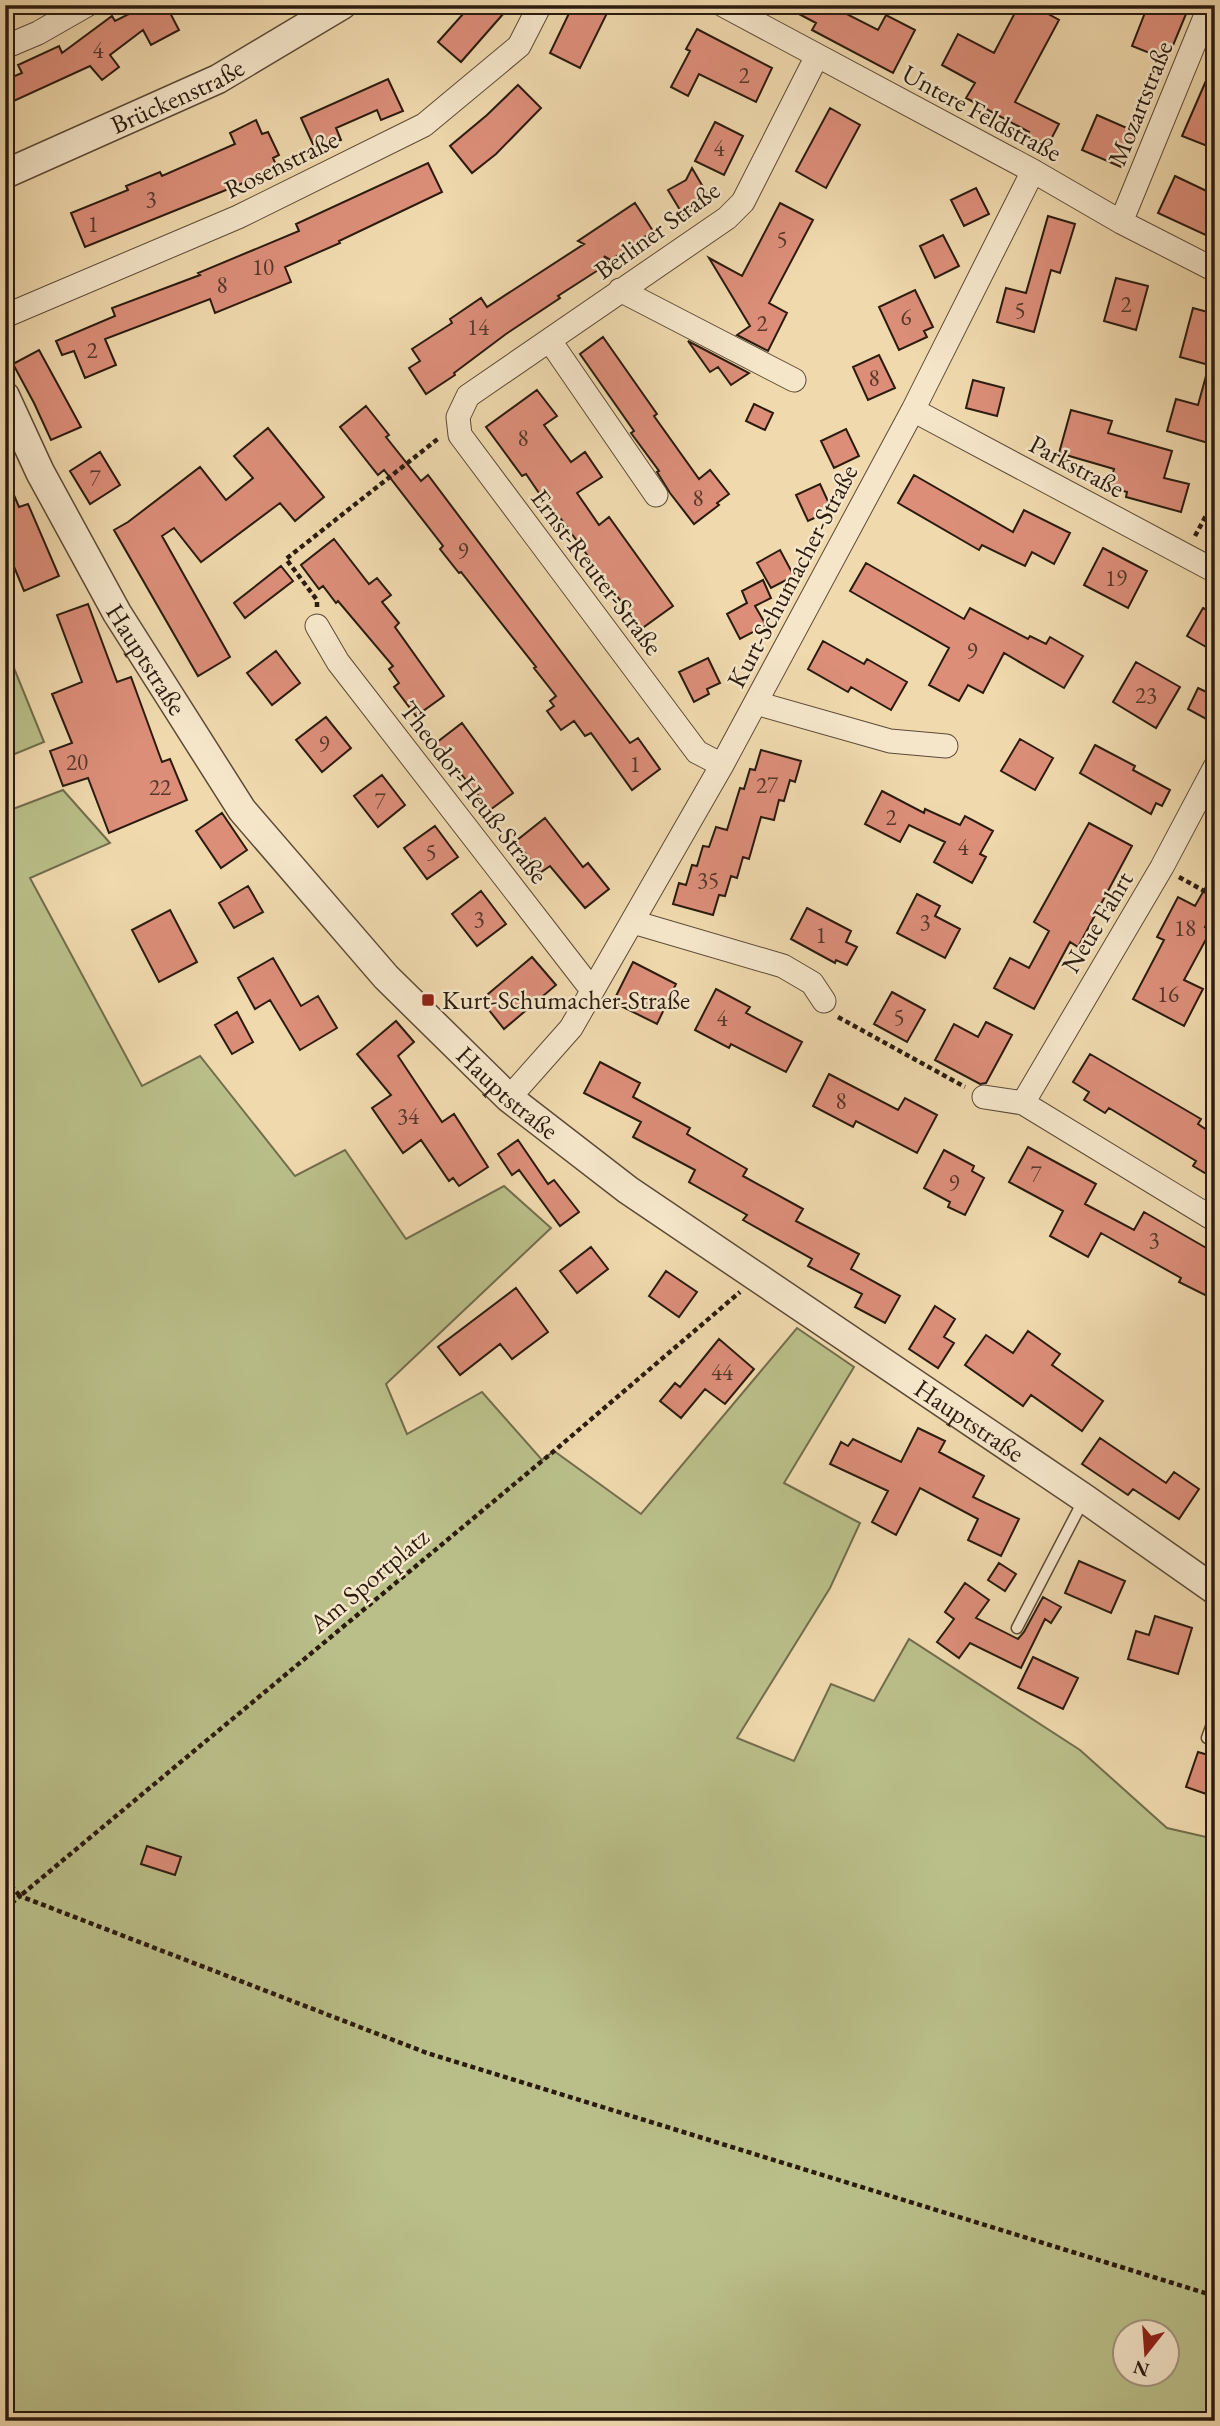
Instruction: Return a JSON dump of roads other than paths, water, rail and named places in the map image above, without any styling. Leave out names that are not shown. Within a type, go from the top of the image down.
[{"type":"street","points":[[5,47],[38,33],[87,5]]},
{"type":"street","name":"Brückenstraße","points":[[5,174],[218,79],[342,5]]},
{"type":"street","name":"Rosenstraße","points":[[5,316],[238,217],[424,125],[519,46],[540,5]]},
{"type":"street","name":"Untere Feldstraße","points":[[723,5],[1032,171],[1121,222],[1215,270]]},
{"type":"street","name":"Mozartstraße","points":[[1121,222],[1210,5]]},
{"type":"street","name":"Berliner Straße","points":[[460,435],[458,416],[468,396],[727,218],[743,202],[817,56]]},
{"type":"street","name":"Kurt-Schumacher-Straße","points":[[509,1098],[571,1028],[722,765],[913,410],[1032,171]]},
{"type":"street","points":[[620,290],[794,380]]},
{"type":"street","points":[[550,341],[656,495]]},
{"type":"street","name":"Hauptstraße","points":[[5,396],[40,472],[117,613],[242,810],[386,978],[509,1098],[628,1190],[1084,1498],[1215,1590]]},
{"type":"street","name":"Parkstraße","points":[[913,410],[1215,571]]},
{"type":"street","name":"Ernst-Reuter-Straße","points":[[460,435],[697,752],[722,765]]},
{"type":"street","name":"Theodor-Heuß-Straße","points":[[317,626],[338,662],[592,990]]},
{"type":"street","points":[[756,703],[890,741],[946,746]]},
{"type":"street","name":"Neue Fahrt","points":[[1023,1103],[1162,867],[1215,767]]},
{"type":"street","points":[[633,922],[783,966],[812,983],[824,1002]]},
{"type":"street","points":[[984,1097],[1023,1103],[1215,1220]]},
{"type":"lane","points":[[1017,1628],[1084,1498]]},
{"type":"lane","points":[[1207,1738],[1215,1716]]},
{"type":"place","name":"Kurt-Schumacher-Straße","points":[[428,1000]]}]
